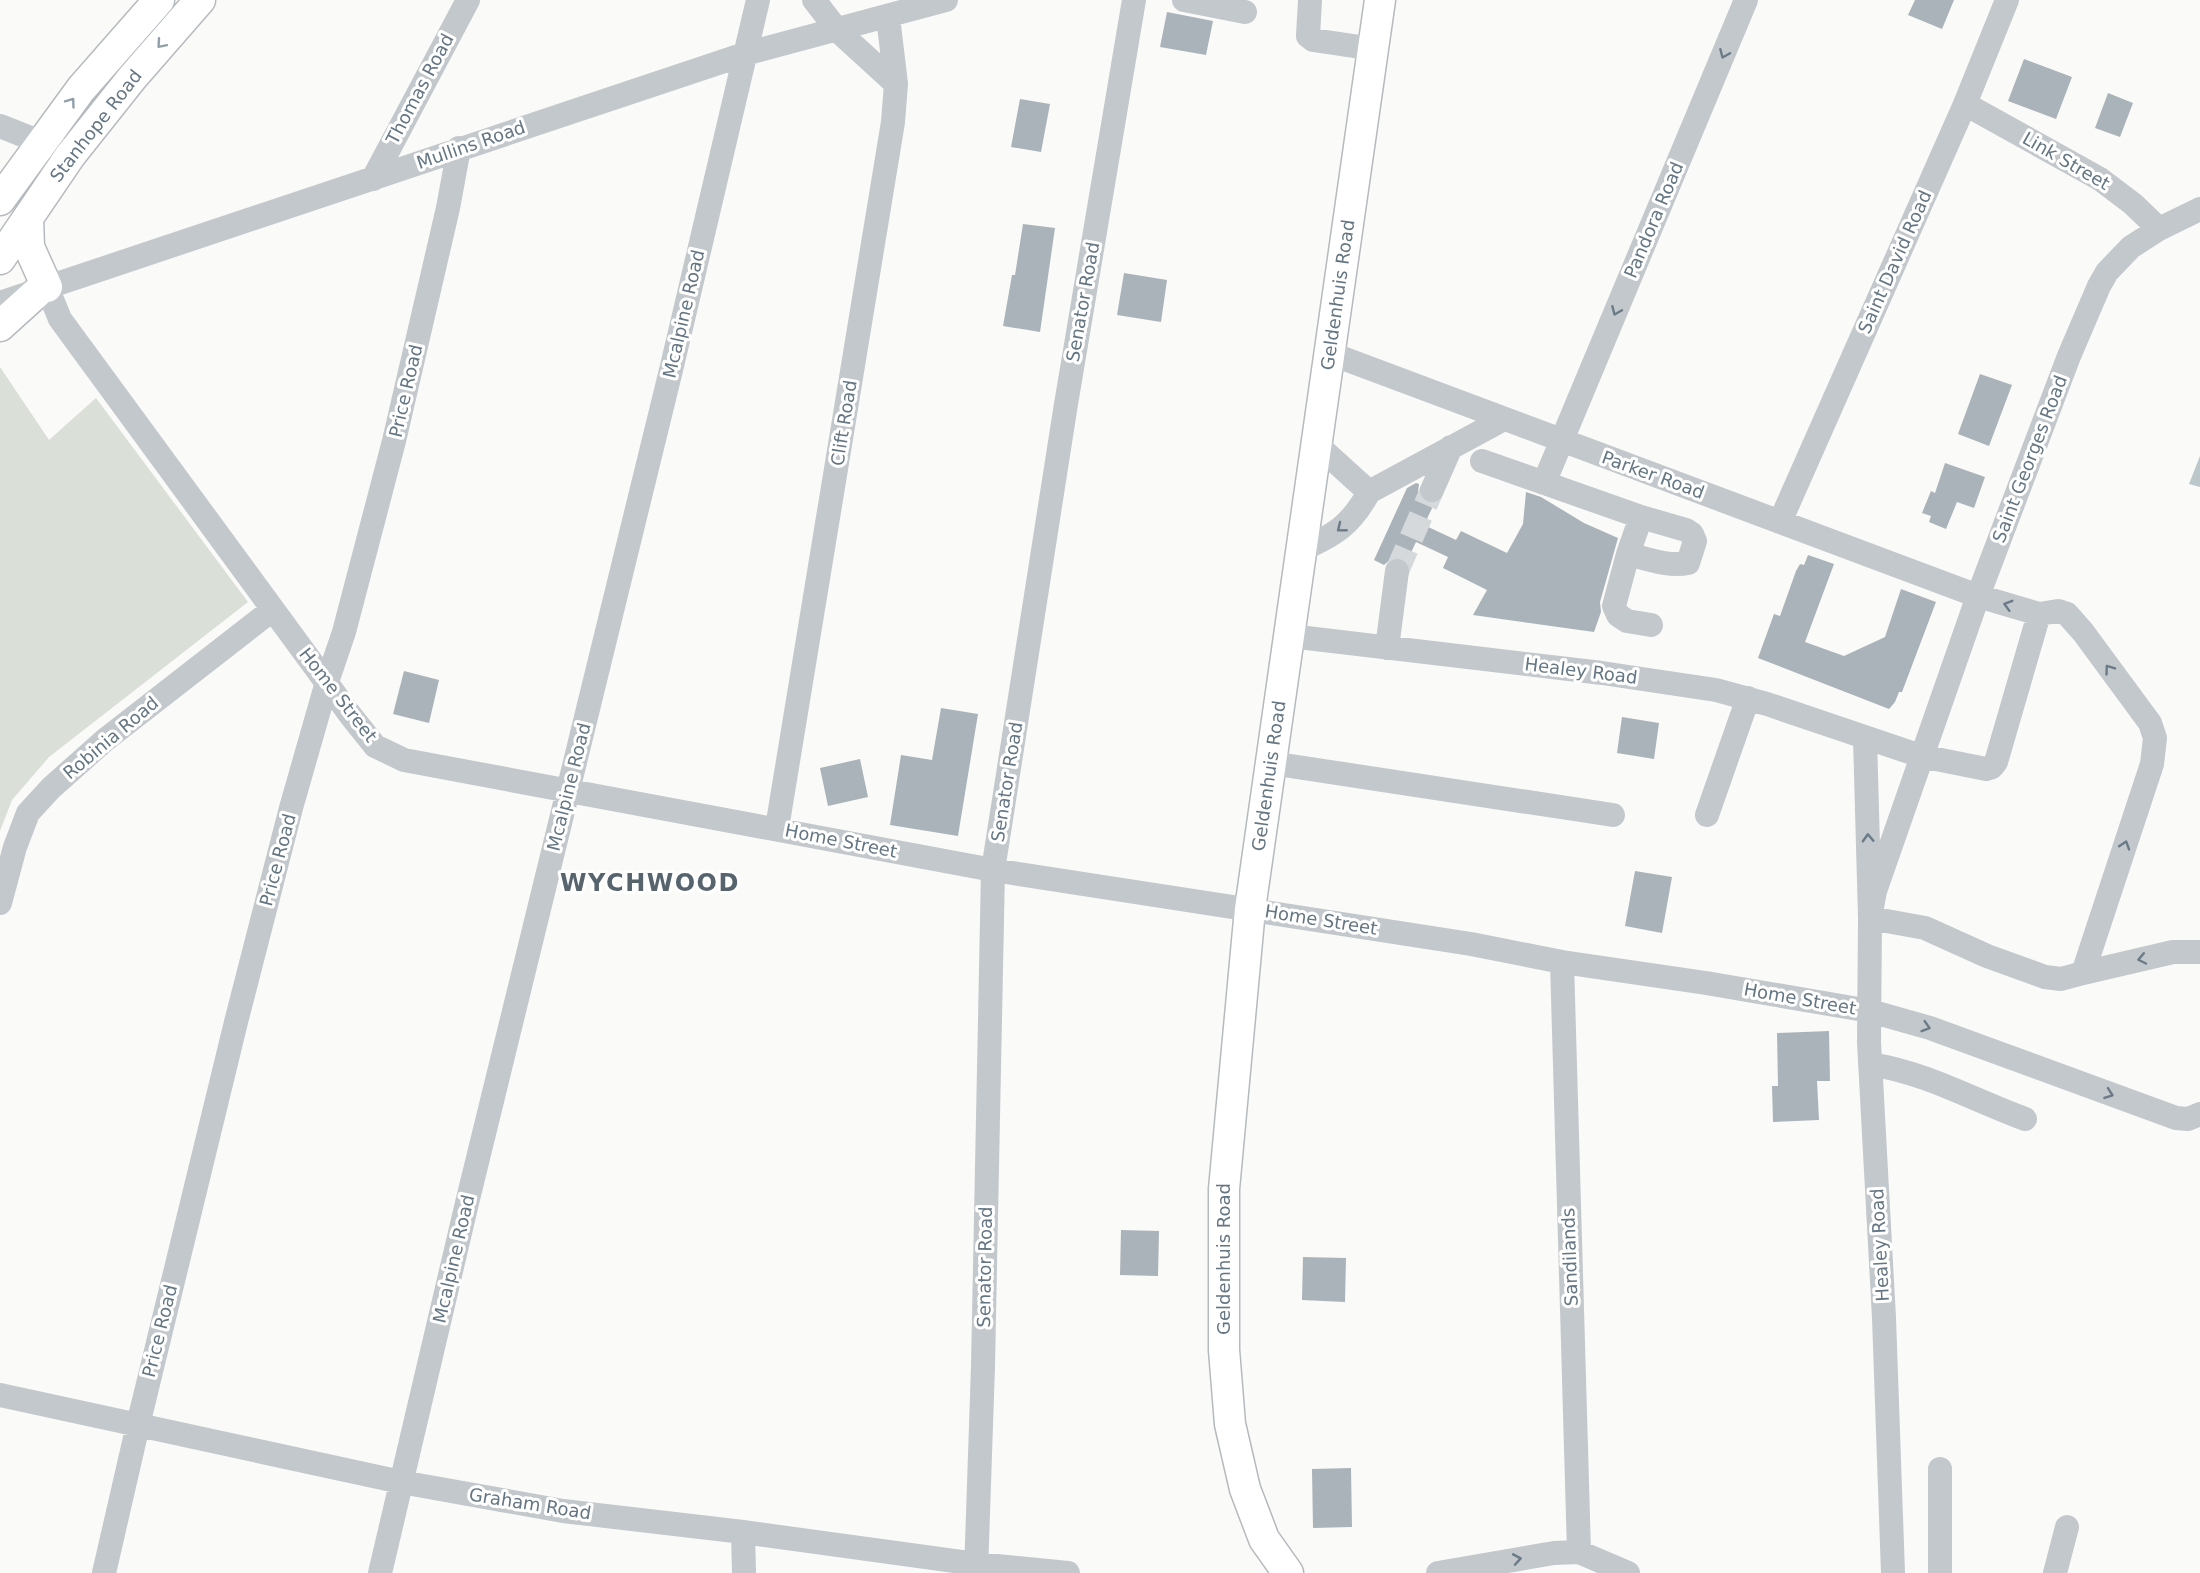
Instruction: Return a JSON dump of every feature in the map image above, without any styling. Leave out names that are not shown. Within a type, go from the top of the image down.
[{"type":"main road","name":"Stanhope Road","points":[[0,200],[81,89],[159,0]]},
{"type":"main road","name":"Stanhope Road","points":[[0,259],[70,156],[132,78],[200,0]]},
{"type":"main road","name":"Geldenhuis Road","points":[[1288,1573],[1273,1561],[1245,1489],[1230,1424],[1224,1350],[1222,1276],[1225,1167],[1250,909],[1380,0]]},
{"type":"main road","points":[[0,326],[45,287],[29,247],[28,218]]},
{"type":"street","name":"Thomas Road","points":[[373,179],[468,0]]},
{"type":"street","name":"Mcalpine Road","points":[[380,1573],[567,792],[620,585],[758,0]]},
{"type":"street","points":[[814,0],[838,31],[896,84]]},
{"type":"street","name":"Mullins Road","points":[[0,303],[745,54],[838,31],[946,0]]},
{"type":"street","name":"Senator Road","points":[[976,1568],[983,1366],[993,870],[1066,404],[1134,0]]},
{"type":"street","points":[[1184,0],[1245,12]]},
{"type":"street","points":[[1310,0],[1307,30],[1308,36],[1313,40],[1374,50]]},
{"type":"street","name":"Pandora Road","points":[[1544,483],[1746,0]]},
{"type":"street","name":"Saint David Road","points":[[1780,522],[1965,104],[2007,0]]},
{"type":"street","name":"Clift Road","points":[[777,828],[893,122],[896,84],[888,17]]},
{"type":"street","name":"Link Street","points":[[1965,104],[2100,179],[2133,204],[2159,229]]},
{"type":"street","points":[[0,126],[42,142],[70,156]]},
{"type":"street","name":"Price Road","points":[[104,1573],[242,999],[291,808],[327,682],[344,632],[394,441],[448,208],[459,148]]},
{"type":"street","name":"Saint Georges Road","points":[[1921,756],[2064,367],[2099,286],[2107,272],[2131,247],[2159,229],[2200,209]]},
{"type":"street","name":"Home Street","points":[[45,287],[60,319],[272,610],[375,746],[404,760],[993,870],[1471,944],[1562,962],[1706,983],[1870,1011],[1930,1028],[2176,1118],[2188,1119],[2200,1114]]},
{"type":"street","name":"Parker Road","points":[[1329,353],[1978,596],[2039,614],[2058,611],[2067,614],[2150,723],[2155,738],[2152,764],[2083,973]]},
{"type":"street","points":[[1301,550],[1329,538],[1346,525],[1358,511],[1369,492],[1504,419]]},
{"type":"street","points":[[1316,444],[1369,492]]},
{"type":"street","points":[[1432,490],[1451,447]]},
{"type":"street","points":[[1482,461],[1641,517],[1686,530],[1692,534],[1695,541],[1688,563],[1670,565],[1628,554]]},
{"type":"street","points":[[1641,517],[1614,606],[1618,615],[1627,621],[1651,626]]},
{"type":"street","points":[[1387,648],[1397,571]]},
{"type":"street","name":"Robinia Road","points":[[0,903],[15,847],[28,813],[51,788],[105,740],[272,610]]},
{"type":"street","points":[[1921,756],[1978,769],[1992,767],[1996,762],[2039,614]]},
{"type":"street","name":"Healey Road","points":[[1290,636],[1602,673],[1716,690],[1748,698],[1921,756],[1879,877],[1870,918]]},
{"type":"street","points":[[1707,814],[1748,698]]},
{"type":"street","name":"Healey Road","points":[[1865,738],[1870,918],[1870,1064],[1884,1318],[1893,1573]]},
{"type":"street","points":[[1270,763],[1613,815]]},
{"type":"street","points":[[1870,918],[1925,928],[1987,956],[2045,977],[2061,979],[2173,952],[2200,952]]},
{"type":"street","name":"Sandilands","points":[[1562,962],[1579,1552]]},
{"type":"street","points":[[1870,1064],[1895,1068],[1929,1079],[1985,1105],[2025,1119]]},
{"type":"street","name":"Graham Road","points":[[0,1395],[401,1482],[563,1511],[743,1532],[976,1568],[1068,1573]]},
{"type":"street","points":[[1940,1469],[1940,1573]]},
{"type":"street","points":[[2055,1573],[2067,1527]]},
{"type":"street","points":[[743,1532],[744,1573]]},
{"type":"street","points":[[1438,1573],[1554,1553],[1579,1552],[1628,1573]]},
{"type":"shaded area","points":[[0,367],[49,440],[96,398],[248,602],[49,757],[12,800],[0,831]]},
{"type":"shaded area","points":[[2200,456],[2200,487],[2189,484]]},
{"type":"building","points":[[1915,0],[1954,0],[1942,29],[1908,15]]},
{"type":"building","points":[[1167,12],[1213,21],[1206,55],[1160,47]]},
{"type":"building","points":[[2024,59],[2072,77],[2056,119],[2008,101]]},
{"type":"building","points":[[2108,93],[2133,103],[2120,137],[2095,128]]},
{"type":"building","points":[[1020,99],[1050,104],[1041,152],[1011,147]]},
{"type":"building","points":[[1023,224],[1055,228],[1040,332],[1003,326],[1012,275],[1015,275]]},
{"type":"building","points":[[1124,273],[1167,280],[1161,322],[1117,315]]},
{"type":"building","points":[[1980,374],[2012,385],[1989,446],[1958,434]]},
{"type":"building","points":[[1945,463],[1985,477],[1974,508],[1957,502],[1946,529],[1929,522],[1931,516],[1922,513],[1931,491],[1935,493]]},
{"type":"building","points":[[1416,483],[1419,484],[1418,492],[1421,499],[1434,504],[1424,525],[1456,540],[1461,531],[1507,553],[1523,524],[1526,492],[1541,497],[1584,523],[1618,538],[1600,602],[1601,612],[1594,632],[1473,615],[1487,590],[1443,568],[1448,557],[1416,542],[1407,561],[1399,557],[1392,558],[1384,565],[1374,560],[1407,488]]},
{"type":"building","points":[[1808,555],[1834,564],[1805,642],[1844,656],[1885,637],[1901,589],[1936,602],[1902,692],[1899,692],[1889,709],[1758,658],[1774,614],[1780,616],[1796,571],[1800,564],[1804,565]]},
{"type":"building","points":[[404,671],[439,680],[429,723],[393,714]]},
{"type":"building","points":[[941,708],[978,714],[958,836],[890,825],[901,755],[932,760]]},
{"type":"building","points":[[1622,717],[1659,723],[1654,759],[1617,753]]},
{"type":"building","points":[[860,759],[868,797],[828,806],[820,768]]},
{"type":"building","points":[[1635,871],[1672,877],[1662,933],[1625,926]]},
{"type":"building","points":[[1829,1031],[1830,1081],[1817,1081],[1819,1120],[1773,1122],[1772,1086],[1778,1086],[1777,1033]]},
{"type":"building","points":[[1121,1230],[1159,1231],[1158,1276],[1120,1275]]},
{"type":"building","points":[[1303,1257],[1346,1258],[1345,1302],[1302,1300]]},
{"type":"building","points":[[1351,1468],[1352,1527],[1313,1528],[1312,1469]]},
{"type":"tunnel","points":[[1397,571],[1432,490]]},
{"type":"district","name":"WYCHWOOD","points":[[650,883]]}]
